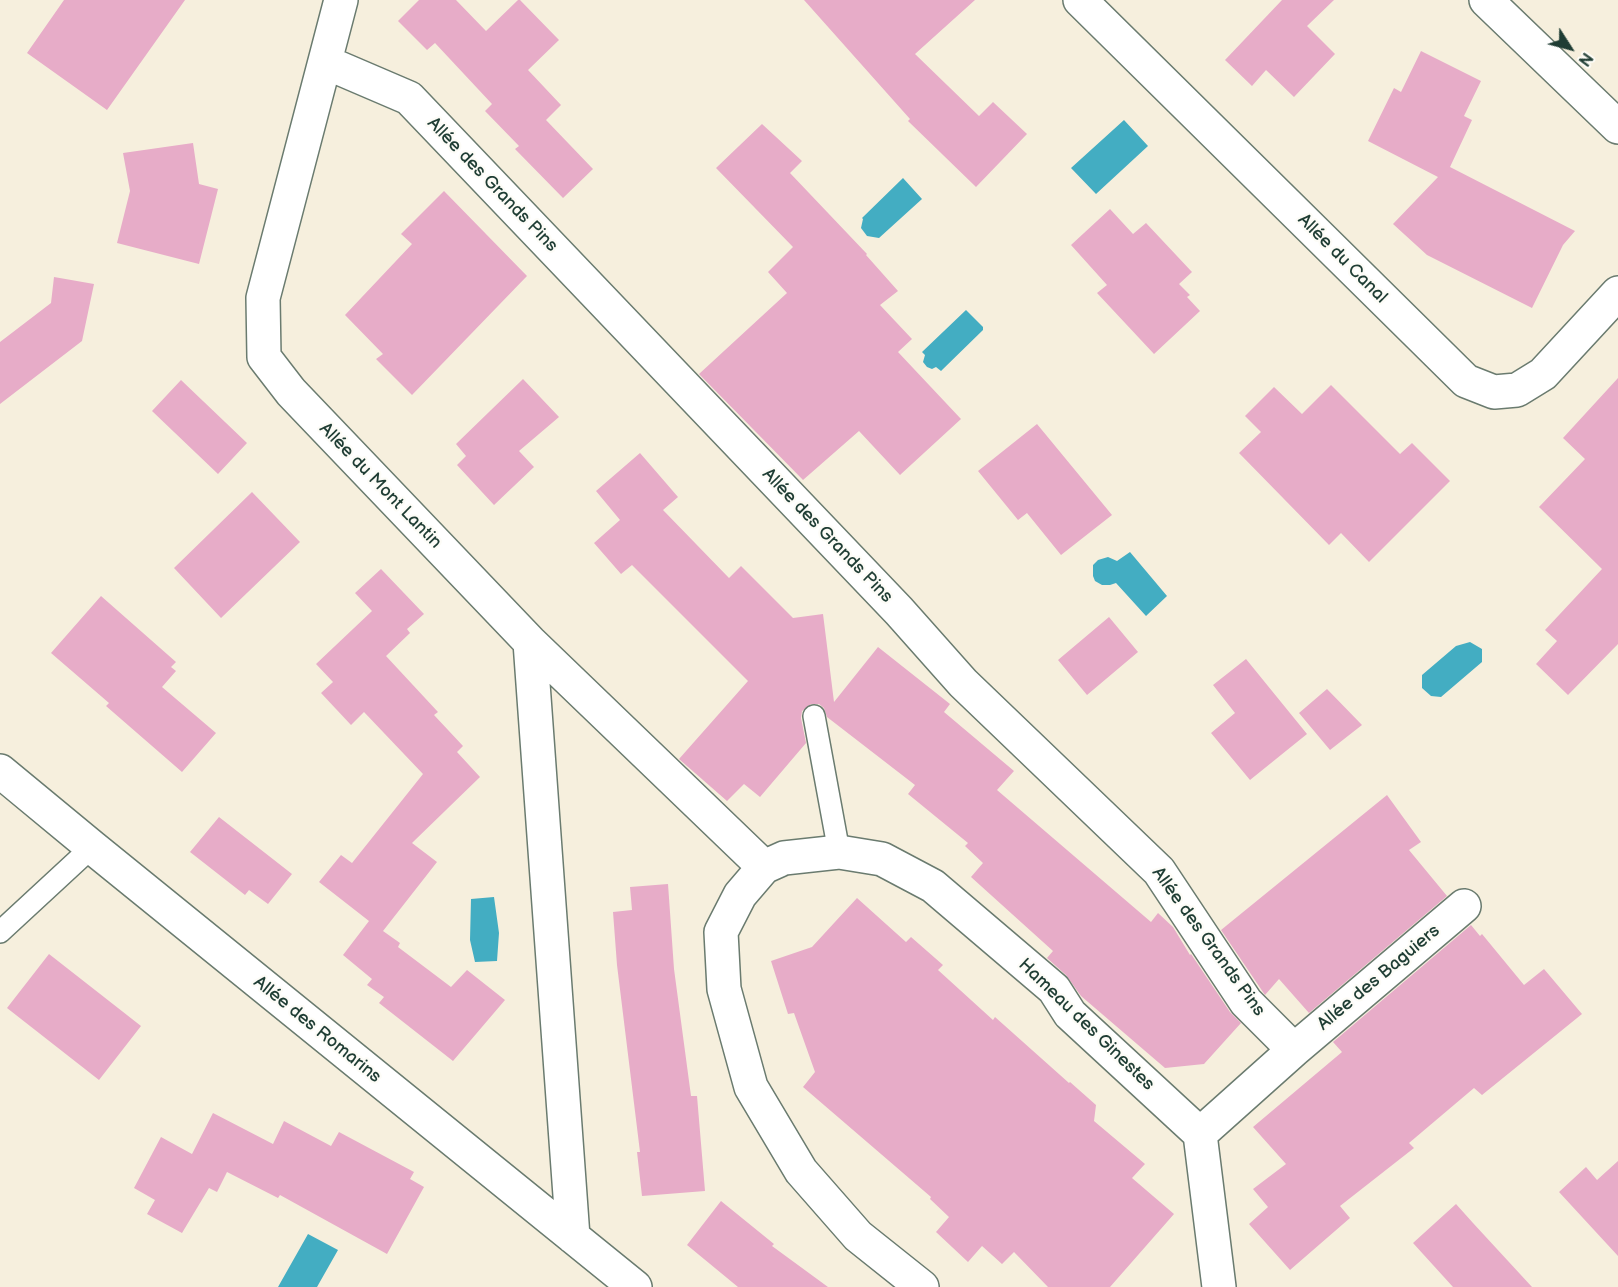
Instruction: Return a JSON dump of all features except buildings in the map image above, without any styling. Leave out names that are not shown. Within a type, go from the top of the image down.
[{"type":"street","name":"Allée du Mont Lantin","points":[[340,0],[263,298],[264,357],[291,392],[530,642],[764,867]]},
{"type":"street","name":"Allée du Canal","points":[[1080,0],[1466,381],[1494,392],[1517,390],[1543,374],[1618,293]]},
{"type":"street","points":[[1486,0],[1618,128]]},
{"type":"street","name":"Allée des Grands Pins","points":[[325,62],[409,98],[899,611],[963,683],[1159,871],[1246,1002],[1294,1050]]},
{"type":"street","points":[[530,642],[573,1237]]},
{"type":"street","name":"Allée des Romarins","points":[[0,771],[635,1287]]},
{"type":"street","name":"Hameau des Ginestes","points":[[922,1287],[858,1236],[801,1171],[751,1087],[724,989],[721,932],[740,895],[764,867],[784,858],[839,852],[882,859],[933,886],[1054,989],[1070,1014],[1200,1134]]},
{"type":"street","name":"Allée des Baguiers","points":[[1200,1134],[1294,1050],[1464,906]]},
{"type":"street","points":[[1200,1134],[1219,1287]]},
{"type":"lane","points":[[814,716],[839,852]]},
{"type":"lane","points":[[0,932],[92,848]]},
{"type":"water","points":[[1124,120],[1148,146],[1096,194],[1071,168]]},
{"type":"water","points":[[903,178],[922,199],[879,238],[867,236],[861,228],[862,218]]},
{"type":"water","points":[[966,310],[983,327],[983,330],[941,371],[936,367],[932,369],[927,367],[923,362],[925,355],[922,352]]},
{"type":"water","points":[[1130,552],[1167,596],[1146,616],[1116,583],[1102,585],[1095,581],[1093,576],[1093,565],[1098,560],[1108,557],[1117,561]]},
{"type":"water","points":[[1470,642],[1482,649],[1482,662],[1441,697],[1431,696],[1422,688],[1422,675],[1456,646]]},
{"type":"water","points":[[494,897],[499,933],[497,961],[475,962],[470,940],[471,899]]},
{"type":"water","points":[[308,1234],[338,1250],[317,1287],[278,1287]]}]
